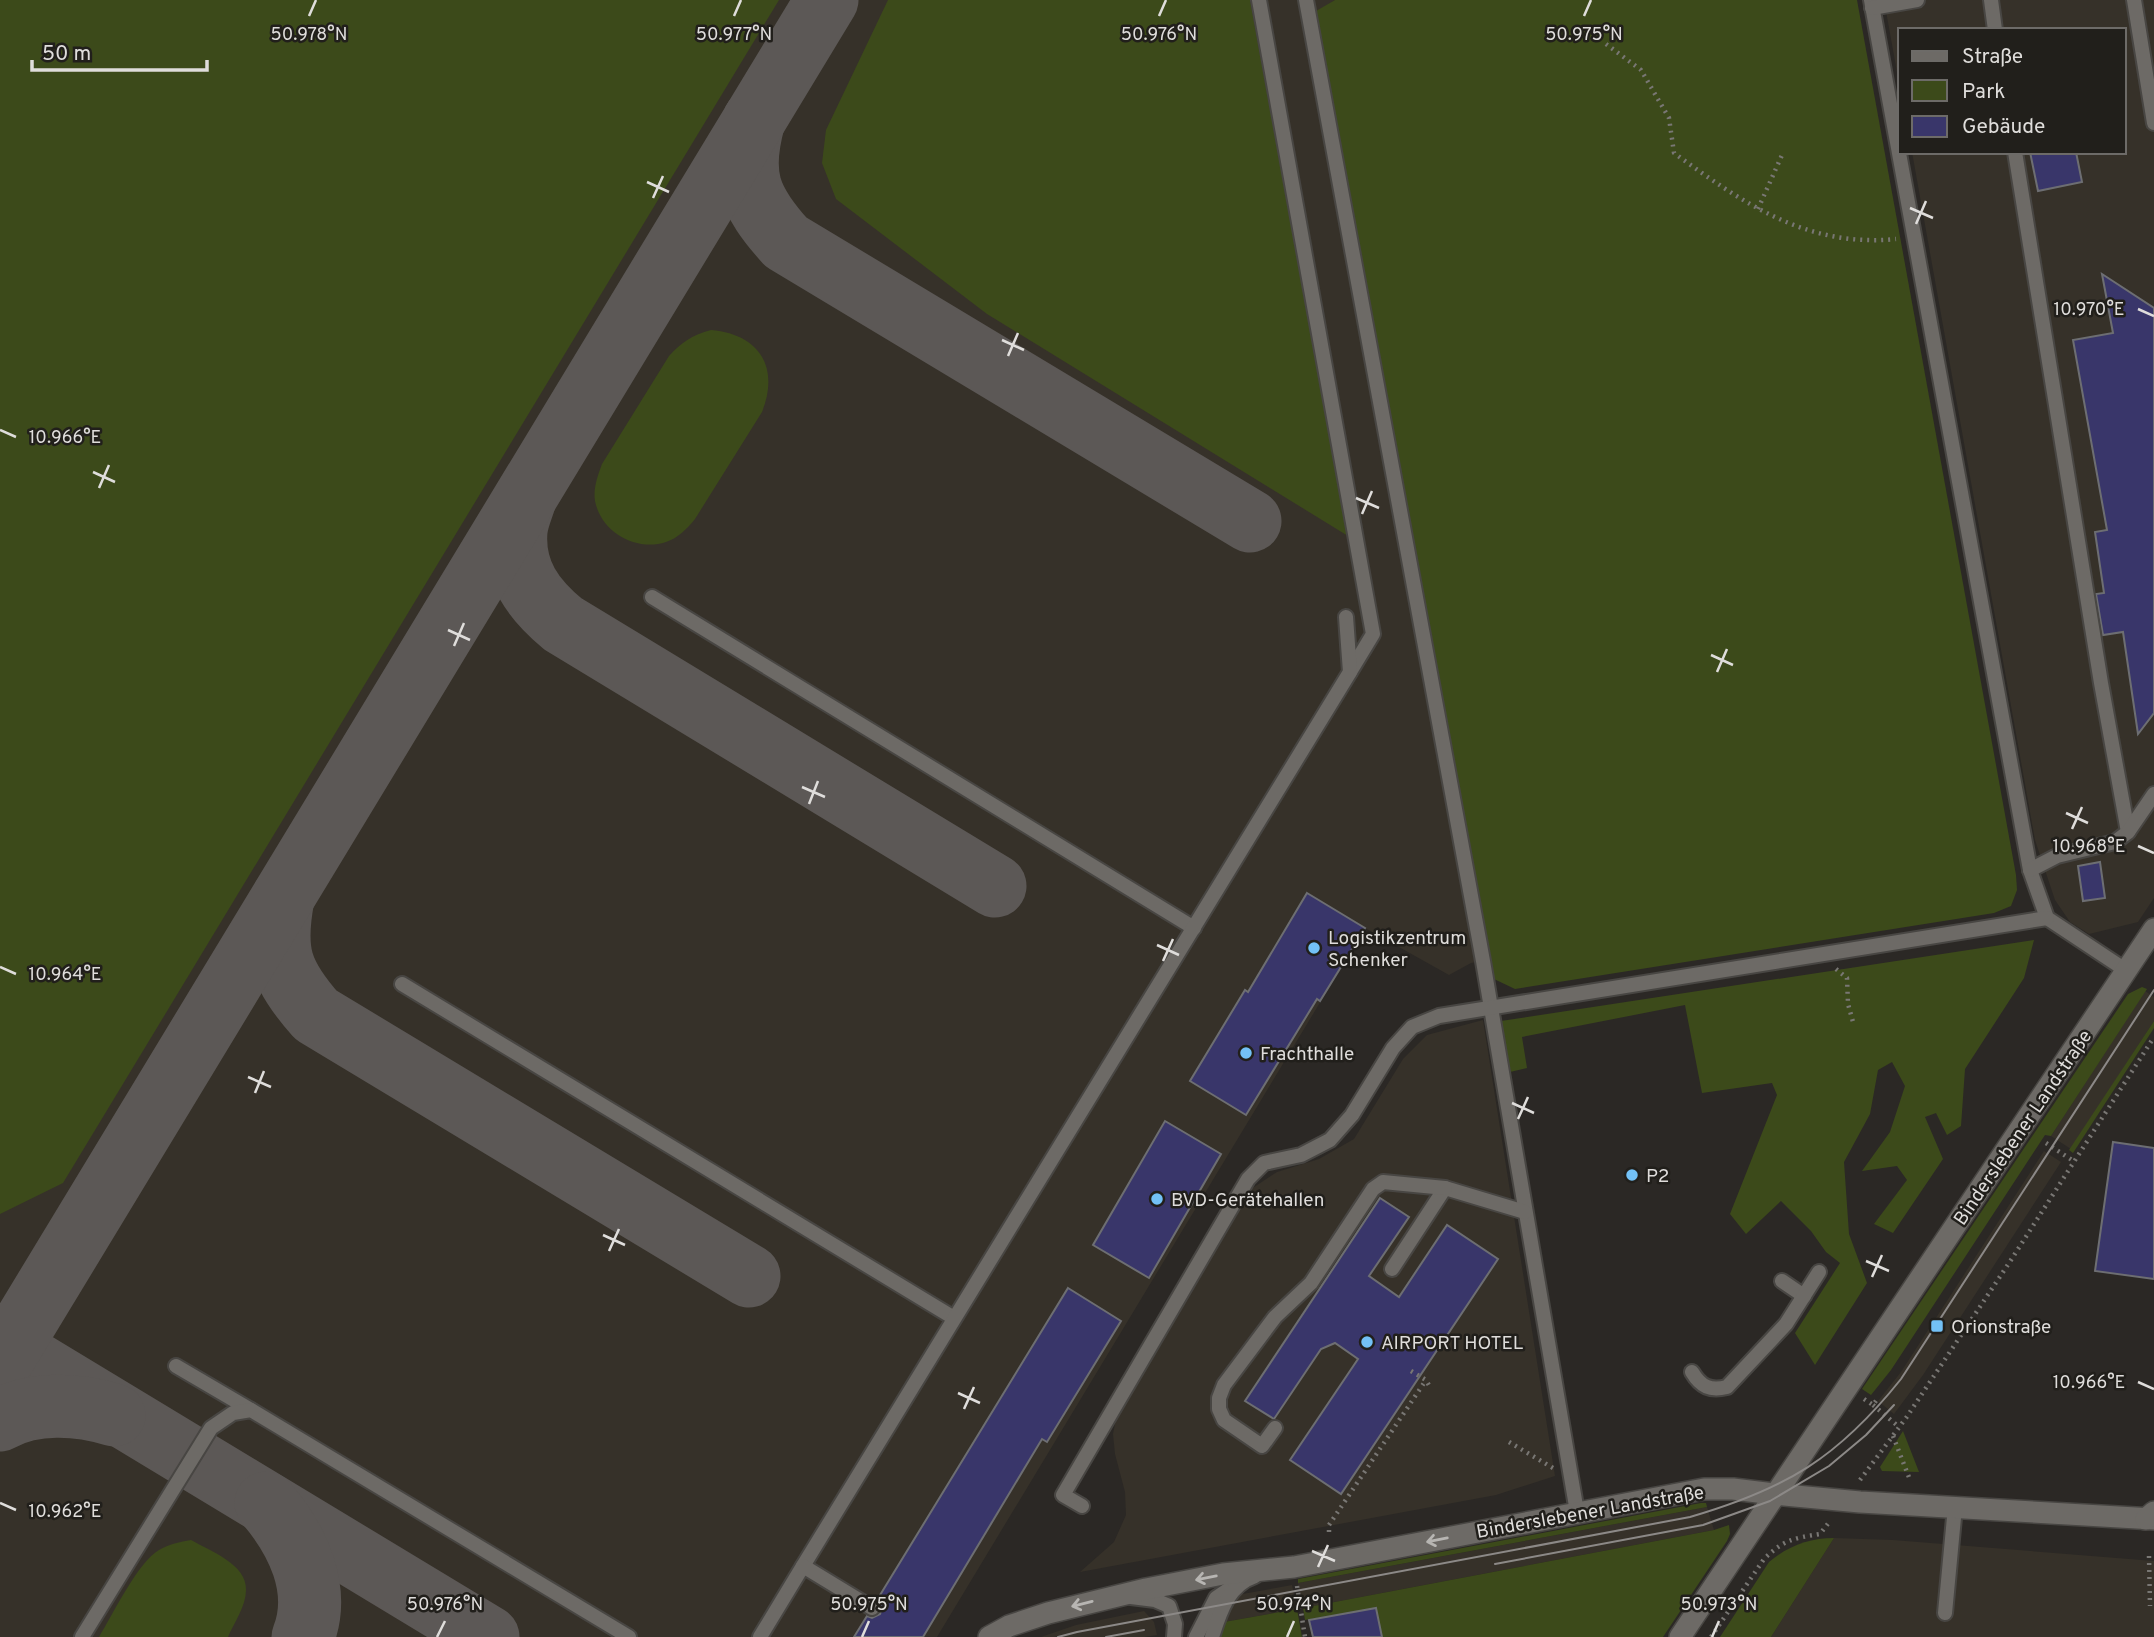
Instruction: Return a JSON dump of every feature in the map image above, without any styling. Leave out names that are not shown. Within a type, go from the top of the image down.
[{"type":"street","name":"Binderslebener Landstraße","points":[[989,1637],[1009,1626],[1048,1612],[1223,1574],[1273,1570],[1704,1489],[1774,1494],[2154,929]]},
{"type":"street","points":[[1680,1637],[1774,1494],[1955,1507],[2151,1516]]},
{"type":"lane","points":[[760,1637],[1373,634],[1259,0]]},
{"type":"lane","points":[[1306,0],[1490,1009],[1577,1512]]},
{"type":"lane","points":[[1898,147],[1872,4],[1917,0]]},
{"type":"lane","points":[[1990,0],[1995,28]]},
{"type":"lane","points":[[2134,0],[2154,123]]},
{"type":"lane","points":[[1899,154],[2030,870],[2047,918],[2127,971]]},
{"type":"lane","points":[[2015,154],[2096,657],[2128,832]]},
{"type":"lane","points":[[652,597],[1194,928]]},
{"type":"lane","points":[[1346,617],[1350,673]]},
{"type":"lane","points":[[2030,870],[2057,856],[2115,842],[2128,832],[2154,794]]},
{"type":"lane","points":[[1082,1506],[1063,1495],[1248,1179],[1264,1163],[1301,1155],[1330,1140],[1352,1115],[1393,1048],[1412,1027],[1439,1016],[2047,918]]},
{"type":"lane","points":[[402,984],[954,1318]]},
{"type":"lane","points":[[1275,1428],[1262,1446],[1224,1420],[1219,1409],[1219,1398],[1224,1385],[1275,1317],[1311,1283],[1373,1189],[1383,1182],[1445,1188],[1525,1212]]},
{"type":"lane","points":[[1392,1269],[1445,1188]]},
{"type":"lane","points":[[1692,1372],[1707,1388],[1715,1390],[1727,1387],[1786,1324],[1819,1272]]},
{"type":"lane","points":[[1782,1281],[1804,1296]]},
{"type":"lane","points":[[176,1366],[629,1637]]},
{"type":"lane","points":[[82,1637],[211,1428],[233,1413],[251,1410]]},
{"type":"lane","points":[[1945,1614],[1955,1507]]},
{"type":"lane","points":[[803,1566],[872,1608]]},
{"type":"lane","points":[[1196,1637],[1216,1598],[1224,1590],[1273,1570]]},
{"type":"lane","points":[[1212,1637],[1219,1615],[1237,1585]]},
{"type":"lane","points":[[1117,1596],[1148,1598],[1169,1606],[1175,1624],[1174,1637]]},
{"type":"path","points":[[1606,44],[1641,71],[1669,118],[1674,153],[1733,196],[1805,230],[1842,238],[1901,238]]},
{"type":"path","points":[[1758,209],[1782,155]]},
{"type":"path","points":[[1820,955],[1847,978],[1848,1004],[1853,1022]]},
{"type":"path","points":[[1864,1476],[1900,1427],[2154,1037]]},
{"type":"path","points":[[2046,1143],[2075,1162]]},
{"type":"path","points":[[1411,1371],[1426,1380],[1430,1387]]},
{"type":"path","points":[[1329,1532],[1329,1525],[1426,1380]]},
{"type":"path","points":[[1858,1396],[1900,1427]]},
{"type":"path","points":[[1873,1405],[1878,1398]]},
{"type":"path","points":[[1893,1436],[1910,1480]]},
{"type":"path","points":[[1509,1442],[1547,1465]]},
{"type":"path","points":[[1712,1637],[1764,1559],[1775,1548],[1791,1538],[1820,1534]]},
{"type":"path","points":[[2149,1556],[2150,1606]]},
{"type":"shaded area","points":[[0,0],[1335,0],[1316,12],[1489,960],[1471,963],[1449,975],[1365,928],[937,1637],[0,1637]]},
{"type":"shaded area","points":[[1884,0],[2154,0],[2154,898],[2138,922],[2089,934],[2070,922],[2055,900],[2035,840],[1912,154],[2126,154],[2126,28],[1898,28],[1898,78]]},
{"type":"shaded area","points":[[2145,991],[2154,997],[2154,1021],[2071,1149],[2051,1136]]},
{"type":"shaded area","points":[[1483,1020],[1555,1476],[1496,1495],[1080,1572],[1114,1542],[1126,1515],[1125,1492],[1113,1434],[1118,1409],[1248,1191],[1277,1172],[1319,1159],[1354,1139],[1403,1059],[1427,1035]]},
{"type":"shaded area","points":[[2044,1151],[2061,1162],[1923,1375],[1894,1414],[1878,1401],[1901,1372]]},
{"type":"shaded area","points":[[1707,1507],[1714,1530],[1303,1608],[1298,1583]]},
{"type":"shaded area","points":[[1834,1538],[1893,1540],[2154,1561],[2154,1637],[1771,1637]]},
{"type":"shaded area","points":[[1292,1585],[1297,1609],[1224,1622],[1237,1595]]},
{"type":"shaded area","points":[[1144,1611],[1154,1622],[1157,1635],[1041,1637],[1076,1625]]},
{"type":"green space","points":[[0,0],[779,0],[63,1183],[0,1214]]},
{"type":"green space","points":[[888,0],[1250,0],[1348,536],[987,314],[836,199],[822,163],[826,130]]},
{"type":"green space","points":[[1335,0],[1857,0],[2016,875],[2017,890],[2011,906],[1994,913],[1515,989],[1494,979],[1316,11]]},
{"type":"green space","points":[[711,330],[742,338],[761,356],[768,381],[762,412],[695,519],[685,530],[666,542],[632,542],[612,530],[599,512],[595,491],[602,464],[669,356],[688,340]]},
{"type":"green space","points":[[2034,940],[2024,978],[1965,1069],[1961,1126],[1947,1135],[1936,1113],[1925,1117],[1943,1159],[1893,1233],[1874,1224],[1907,1180],[1897,1166],[1862,1171],[1890,1132],[1905,1086],[1892,1062],[1878,1070],[1870,1114],[1844,1162],[1849,1234],[1867,1283],[1815,1365],[1795,1333],[1840,1263],[1826,1252],[1811,1231],[1781,1201],[1746,1234],[1730,1214],[1777,1095],[1772,1083],[1702,1093],[1685,1005],[1522,1037],[1527,1068],[1510,1072],[1501,1021]]},
{"type":"green space","points":[[2142,987],[2147,989],[2051,1136],[2045,1135],[1891,1370],[1871,1395],[1862,1389],[2128,994]]},
{"type":"green space","points":[[2154,1021],[2154,1028],[2073,1153],[2069,1150]]},
{"type":"green space","points":[[1903,1431],[1919,1472],[1882,1471],[1880,1467]]},
{"type":"green space","points":[[1706,1503],[1707,1507],[1298,1583],[1298,1579]]},
{"type":"green space","points":[[1729,1525],[1730,1534],[1727,1541],[1663,1637],[1382,1637],[1376,1608],[1305,1620],[1303,1608]]},
{"type":"green space","points":[[1834,1538],[1771,1637],[1720,1637],[1769,1562],[1799,1544]]},
{"type":"green space","points":[[191,1540],[226,1559],[241,1573],[245,1581],[244,1602],[228,1637],[99,1637],[134,1577],[151,1556],[167,1546]]},
{"type":"green space","points":[[1297,1609],[1302,1637],[1219,1637],[1224,1622]]},
{"type":"building","points":[[2030,154],[2076,154],[2082,182],[2038,191]]},
{"type":"building","points":[[2102,274],[2154,308],[2154,713],[2138,734],[2123,632],[2103,635],[2096,594],[2104,593],[2095,532],[2107,530],[2073,340],[2113,333]]},
{"type":"building","points":[[2100,862],[2105,898],[2083,901],[2078,866]]},
{"type":"building","points":[[1307,893],[1365,928],[1320,1001],[1317,999],[1246,1115],[1190,1081],[1245,990],[1248,992]]},
{"type":"building","name":"BVD-Gerätehallen","points":[[1165,1121],[1221,1154],[1149,1278],[1093,1245]]},
{"type":"building","points":[[2113,1142],[2154,1148],[2154,1279],[2095,1271]]},
{"type":"building","points":[[1380,1198],[1409,1217],[1369,1276],[1399,1297],[1447,1225],[1498,1259],[1341,1494],[1290,1460],[1358,1359],[1335,1343],[1321,1349],[1274,1419],[1245,1401]]},
{"type":"building","points":[[1068,1288],[1121,1321],[1047,1442],[1042,1439],[923,1637],[854,1637],[867,1616],[872,1618],[880,1614],[882,1608],[877,1600]]},
{"type":"building","points":[[1376,1608],[1382,1637],[1313,1637],[1309,1620]]},
{"type":"taxiway","points":[[0,1364],[827,0]]},
{"type":"taxiway","points":[[754,120],[747,156],[750,186],[763,213],[786,242],[1250,521]]},
{"type":"taxiway","points":[[525,499],[516,531],[518,559],[527,584],[543,605],[563,624],[995,886]]},
{"type":"taxiway","points":[[283,898],[279,933],[282,961],[294,987],[316,1015],[749,1276]]},
{"type":"taxiway","points":[[0,1342],[488,1637]]},
{"type":"taxiway","points":[[0,1420],[27,1410],[56,1406],[86,1408],[114,1415]]},
{"type":"taxiway","points":[[266,1503],[288,1532],[308,1583],[310,1601],[303,1637]]},
{"type":"tram line","points":[[1058,1637],[1690,1517],[1755,1495],[1808,1467],[1855,1430],[1901,1379],[2154,990]]},
{"type":"tram line","points":[[1495,1564],[1703,1525],[1770,1501],[1829,1466],[1866,1435],[1894,1405]]},
{"type":"tram line","points":[[1106,1637],[1144,1630]]},
{"type":"place","name":"Logistikzentrum Schenker","points":[[1314,948]]},
{"type":"place","name":"Frachthalle","points":[[1246,1053]]},
{"type":"place","name":"P2","points":[[1632,1175]]},
{"type":"place","name":"BVD-Gerätehallen","points":[[1157,1199]]},
{"type":"place","name":"Orionstraße","points":[[1937,1326]]},
{"type":"place","name":"AIRPORT HOTEL","points":[[1367,1342]]}]
